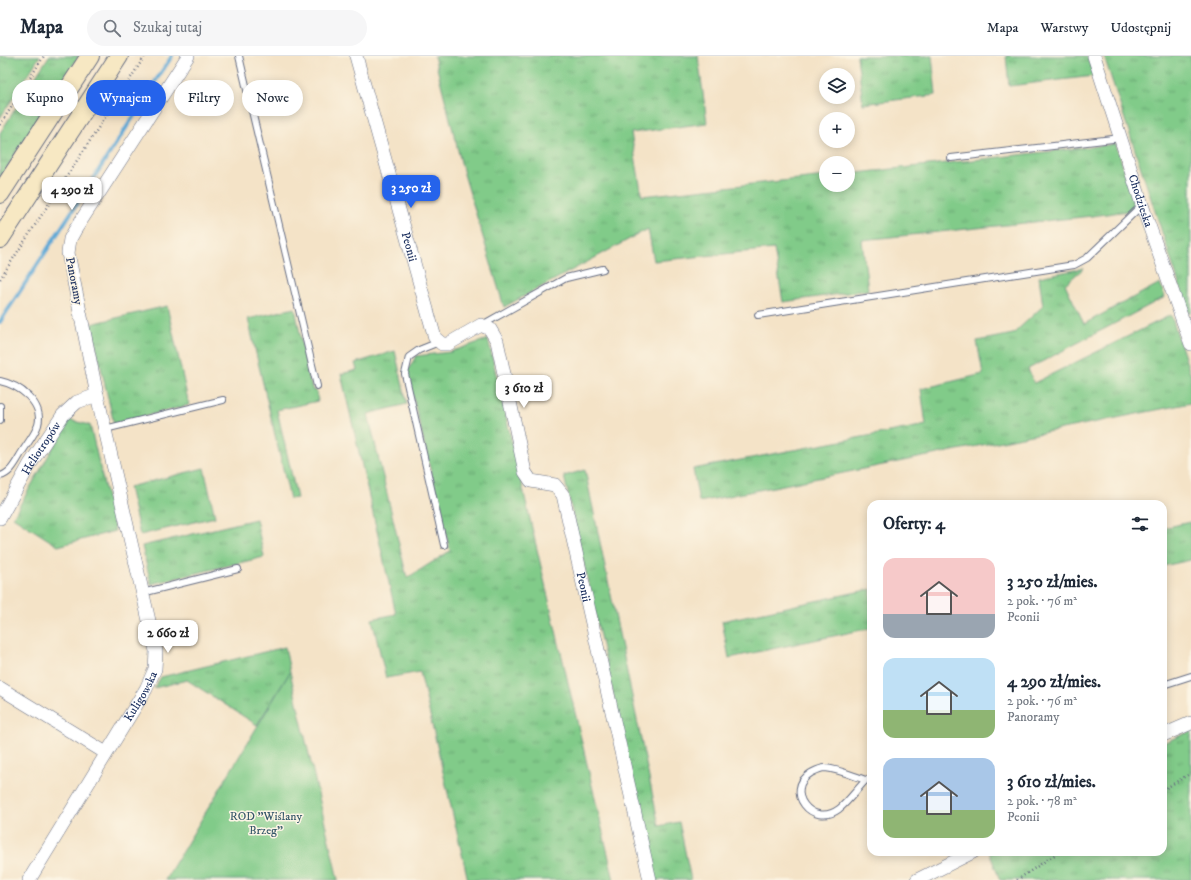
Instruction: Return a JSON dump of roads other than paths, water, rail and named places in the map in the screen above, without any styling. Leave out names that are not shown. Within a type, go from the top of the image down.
[{"type":"main road","points":[[0,194],[90,56]]},
{"type":"main road","points":[[0,239],[118,56]]},
{"type":"street","name":"Panoramy","points":[[97,395],[68,259],[70,240],[188,56]]},
{"type":"street","name":"Peonii","points":[[356,56],[432,332],[439,342]]},
{"type":"street","name":"Chodzieska","points":[[1094,56],[1142,205],[1191,344]]},
{"type":"street","name":"Peonii","points":[[482,325],[490,329],[495,335],[519,449],[528,478],[534,482],[555,485],[563,495],[650,880]]},
{"type":"street","points":[[439,342],[448,344],[454,342],[482,325]]},
{"type":"street","name":"Kuligowska","points":[[29,880],[146,689],[156,669],[156,651],[97,395]]},
{"type":"street","name":"Heliotropów","points":[[0,518],[30,464],[63,415],[77,402],[97,395]]},
{"type":"street","points":[[0,688],[106,753]]},
{"type":"street","points":[[1167,733],[1191,723]]},
{"type":"street","points":[[917,880],[965,856]]},
{"type":"lane","points":[[239,56],[317,386]]},
{"type":"lane","points":[[951,158],[1121,138]]},
{"type":"lane","points":[[758,315],[1074,265],[1087,258],[1142,205]]},
{"type":"lane","points":[[482,325],[566,278],[603,269]]},
{"type":"lane","points":[[439,342],[419,350],[409,357],[405,367],[405,374],[444,545]]},
{"type":"lane","points":[[0,381],[7,383],[29,396],[34,402],[39,413],[38,426],[19,457],[9,471],[0,476]]},
{"type":"lane","points":[[105,429],[223,400]]},
{"type":"lane","points":[[0,406],[0,420]]},
{"type":"lane","points":[[142,593],[238,569]]},
{"type":"lane","points":[[1167,683],[1191,676]]},
{"type":"lane","points":[[867,779],[824,768],[807,775],[801,783],[799,790],[800,796],[803,805],[811,812],[823,815],[838,809],[867,780]]},
{"type":"waterway","points":[[156,80],[172,56]]},
{"type":"waterway","points":[[0,322],[134,116]]},
{"type":"park label","name":"ROD \"Wiślany Brzeg\"","points":[[266,823]]}]
